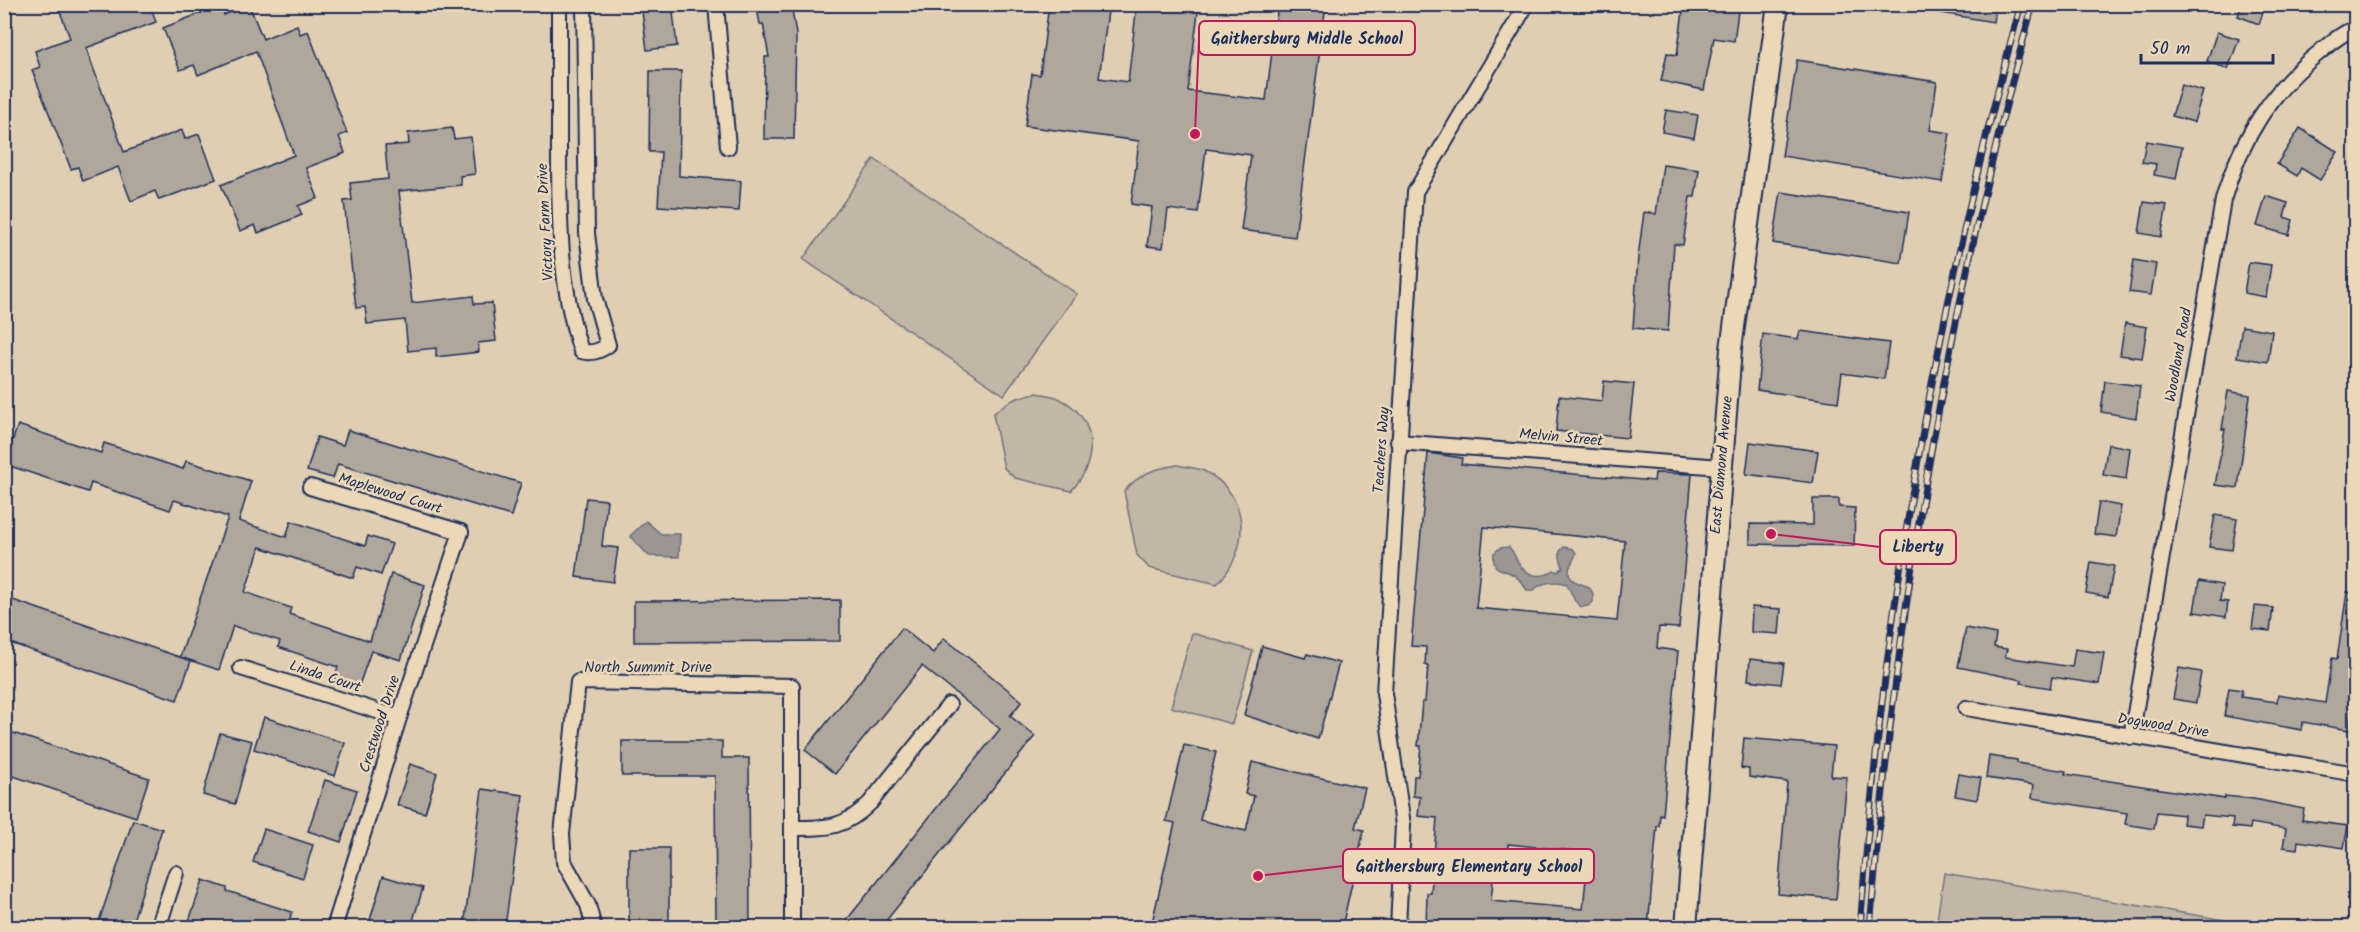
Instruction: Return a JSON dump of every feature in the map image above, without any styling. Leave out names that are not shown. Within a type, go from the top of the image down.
[{"type":"street","name":"Victory Farm Drive","points":[[559,4],[559,191],[562,268],[574,331],[581,351],[588,353],[602,350],[608,345],[595,299],[586,233],[584,4]]},
{"type":"street","points":[[716,4],[728,147]]},
{"type":"street","name":"Teachers Way","points":[[1398,927],[1403,825],[1384,707],[1384,693],[1398,442],[1416,192],[1527,4]]},
{"type":"street","name":"East Diamond Avenue","points":[[1686,927],[1731,349],[1778,4]]},
{"type":"street","name":"Woodland Road","points":[[2131,737],[2223,200],[2232,170],[2258,117],[2297,69],[2344,33],[2355,28]]},
{"type":"street","name":"Melvin Street","points":[[1398,442],[1721,467]]},
{"type":"street","name":"Maplewood Court","points":[[310,487],[461,532]]},
{"type":"street","name":"Crestwood Drive","points":[[334,927],[399,718],[461,532]]},
{"type":"street","name":"Linda Court","points":[[241,668],[399,718]]},
{"type":"street","name":"North Summit Drive","points":[[594,927],[588,905],[564,862],[562,843],[578,682],[792,686],[792,927]]},
{"type":"street","points":[[792,828],[825,828],[842,824],[857,816],[949,705]]},
{"type":"street","name":"Dogwood Drive","points":[[1966,708],[2355,774]]},
{"type":"street","points":[[158,927],[176,873]]},
{"type":"shaded area","points":[[874,159],[1077,294],[1004,395],[803,259]]},
{"type":"shaded area","points":[[1037,393],[1058,398],[1073,407],[1082,417],[1088,429],[1090,455],[1080,480],[1071,491],[1015,478],[1004,468],[993,414],[1014,400]]},
{"type":"shaded area","points":[[1177,465],[1204,471],[1219,481],[1231,494],[1238,508],[1241,523],[1236,555],[1217,584],[1149,568],[1137,555],[1124,491],[1148,473]]},
{"type":"shaded area","points":[[646,521],[661,534],[680,534],[679,557],[649,556],[630,536]]},
{"type":"shaded area","points":[[1509,547],[1522,568],[1535,575],[1545,575],[1554,570],[1557,572],[1563,567],[1560,551],[1564,547],[1573,549],[1576,553],[1569,569],[1570,577],[1591,589],[1593,602],[1581,607],[1575,601],[1567,584],[1559,582],[1549,582],[1534,590],[1527,590],[1516,576],[1494,564],[1494,553],[1500,548]]},
{"type":"shaded area","points":[[1192,633],[1253,651],[1232,724],[1171,707]]},
{"type":"shaded area","points":[[1944,873],[2266,927],[1936,927]]},
{"type":"building","points":[[71,4],[150,4],[156,22],[86,48],[124,152],[182,130],[185,139],[199,134],[216,179],[159,200],[155,191],[131,201],[118,167],[83,181],[78,167],[71,169],[32,70],[40,67],[35,51],[70,38],[59,9]]},
{"type":"building","points":[[641,4],[672,4],[677,46],[647,50]]},
{"type":"building","points":[[756,4],[791,4],[796,34],[794,139],[764,139],[765,57],[769,57],[763,24],[760,24]]},
{"type":"building","points":[[1049,4],[1109,4],[1099,78],[1128,82],[1137,4],[1199,4],[1188,91],[1266,100],[1278,4],[1326,4],[1295,237],[1241,230],[1251,155],[1206,149],[1198,213],[1168,209],[1163,248],[1147,246],[1152,207],[1131,204],[1139,141],[1025,126],[1032,74],[1040,75]]},
{"type":"building","points":[[1684,4],[1739,4],[1734,41],[1714,38],[1704,90],[1661,81],[1667,53],[1677,55]]},
{"type":"building","points":[[1936,4],[1996,4],[1993,22],[1935,12]]},
{"type":"building","points":[[2242,4],[2266,4],[2259,24],[2238,16]]},
{"type":"building","points":[[221,5],[224,15],[249,5],[263,39],[297,25],[300,34],[308,31],[347,133],[339,136],[345,153],[306,168],[318,198],[298,206],[302,215],[258,233],[255,225],[240,231],[221,185],[294,155],[256,51],[198,75],[194,65],[180,70],[163,28]]},
{"type":"building","points":[[2217,32],[2239,39],[2228,69],[2207,61]]},
{"type":"building","points":[[1797,60],[1937,82],[1930,130],[1950,133],[1942,182],[1782,156]]},
{"type":"building","points":[[650,71],[681,71],[679,176],[741,181],[739,211],[658,206],[661,152],[649,152]]},
{"type":"building","points":[[2181,85],[2203,91],[2194,122],[2172,116]]},
{"type":"building","points":[[1666,110],[1698,115],[1694,138],[1662,132]]},
{"type":"building","points":[[452,128],[454,139],[471,137],[475,174],[460,176],[461,185],[399,191],[412,303],[473,296],[474,304],[492,303],[496,341],[478,343],[479,352],[436,357],[436,348],[408,351],[405,320],[367,324],[365,307],[356,308],[344,201],[352,200],[350,183],[388,179],[385,146],[409,144],[408,133]]},
{"type":"building","points":[[2300,128],[2338,152],[2320,180],[2301,168],[2297,176],[2277,164]]},
{"type":"building","points":[[2146,141],[2182,147],[2176,179],[2154,175],[2156,164],[2142,162]]},
{"type":"building","points":[[1663,165],[1699,170],[1695,197],[1690,197],[1683,245],[1674,244],[1668,331],[1633,328],[1644,212],[1656,214]]},
{"type":"building","points":[[1781,192],[1909,212],[1901,263],[1773,243]]},
{"type":"building","points":[[2266,196],[2288,203],[2284,217],[2293,220],[2289,235],[2257,226]]},
{"type":"building","points":[[2144,202],[2167,205],[2161,237],[2139,233]]},
{"type":"building","points":[[2134,260],[2156,264],[2151,295],[2129,292]]},
{"type":"building","points":[[2249,262],[2271,265],[2266,297],[2244,293]]},
{"type":"building","points":[[2125,323],[2147,327],[2142,358],[2120,355]]},
{"type":"building","points":[[2242,326],[2272,331],[2268,362],[2237,357]]},
{"type":"building","points":[[1800,331],[1889,343],[1884,379],[1842,373],[1838,402],[1757,390],[1763,334],[1798,339]]},
{"type":"building","points":[[1604,381],[1634,384],[1628,438],[1556,431],[1559,396],[1602,401]]},
{"type":"building","points":[[2105,381],[2140,386],[2136,418],[2101,412]]},
{"type":"building","points":[[2228,391],[2250,395],[2238,488],[2215,485],[2225,429],[2222,429]]},
{"type":"building","points":[[18,425],[101,453],[104,443],[183,469],[186,461],[251,481],[239,521],[286,537],[291,521],[365,546],[368,536],[392,544],[381,575],[357,567],[353,578],[260,547],[245,592],[291,608],[289,614],[370,641],[391,574],[425,585],[401,660],[371,651],[357,691],[333,683],[338,667],[278,647],[280,641],[233,626],[219,670],[180,657],[228,517],[174,500],[170,510],[91,483],[88,492],[4,464]]},
{"type":"building","points":[[348,430],[521,483],[511,516],[338,464],[333,478],[307,471],[317,437],[343,445]]},
{"type":"building","points":[[1750,442],[1818,451],[1813,483],[1746,474]]},
{"type":"building","points":[[2108,444],[2130,448],[2126,479],[2103,475]]},
{"type":"building","points":[[1428,453],[1462,458],[1461,464],[1654,481],[1655,473],[1692,474],[1679,628],[1659,627],[1657,648],[1678,651],[1663,815],[1660,814],[1659,826],[1657,826],[1648,927],[1426,927],[1427,893],[1431,893],[1437,818],[1418,816],[1420,797],[1413,796],[1414,776],[1418,776],[1422,702],[1425,702],[1428,666],[1425,665],[1426,647],[1411,646]],"holes":[[[1484,527],[1625,541],[1617,621],[1476,608]],[[1508,844],[1576,851],[1575,856],[1588,858],[1583,909],[1491,901],[1496,850],[1508,851]]]},
{"type":"building","points":[[586,498],[607,500],[602,546],[618,548],[613,582],[576,577]]},
{"type":"building","points":[[1813,499],[1839,499],[1839,507],[1855,508],[1854,546],[1750,544],[1750,524],[1813,525]]},
{"type":"building","points":[[2099,502],[2121,506],[2116,537],[2094,534]]},
{"type":"building","points":[[2215,515],[2237,519],[2232,550],[2209,547]]},
{"type":"building","points":[[2091,562],[2114,566],[2108,597],[2086,593]]},
{"type":"building","points":[[2199,581],[2222,585],[2220,601],[2228,602],[2226,617],[2194,612]]},
{"type":"building","points":[[2347,592],[2355,593],[2355,676],[2349,730],[2303,722],[2302,730],[2224,716],[2229,688],[2242,690],[2241,697],[2277,702],[2278,695],[2325,703],[2332,658],[2337,659]]},
{"type":"building","points":[[4,597],[191,661],[177,700],[4,641]]},
{"type":"building","points":[[840,600],[840,641],[634,642],[634,601]]},
{"type":"building","points":[[2255,606],[2273,608],[2270,631],[2252,629]]},
{"type":"building","points":[[1752,607],[1781,609],[1779,634],[1751,632]]},
{"type":"building","points":[[902,628],[933,653],[944,638],[1022,701],[1010,716],[1035,736],[881,927],[841,927],[1000,729],[922,666],[835,774],[805,750]]},
{"type":"building","points":[[1966,628],[1996,634],[1994,647],[2007,649],[2005,657],[2072,667],[2075,649],[2104,653],[2099,684],[2052,677],[2050,688],[1958,667]]},
{"type":"building","points":[[1262,646],[1305,658],[1307,654],[1339,663],[1318,739],[1244,715]]},
{"type":"building","points":[[1750,659],[1784,663],[1781,684],[1748,680]]},
{"type":"building","points":[[2179,668],[2201,672],[2196,703],[2173,699]]},
{"type":"building","points":[[264,717],[345,743],[335,776],[254,749]]},
{"type":"building","points":[[4,730],[149,778],[136,817],[4,773]]},
{"type":"building","points":[[220,733],[252,741],[235,804],[203,795]]},
{"type":"building","points":[[1744,738],[1834,746],[1831,776],[1847,777],[1836,899],[1778,894],[1787,782],[1749,777],[1749,769],[1741,768]]},
{"type":"building","points":[[622,741],[722,741],[722,758],[749,758],[750,927],[716,927],[715,776],[622,776]]},
{"type":"building","points":[[1184,745],[1216,752],[1200,820],[1246,831],[1254,796],[1245,794],[1252,762],[1365,788],[1355,828],[1364,830],[1342,927],[1311,921],[1310,927],[1151,927],[1175,823],[1166,821]]},
{"type":"building","points":[[1989,756],[2066,771],[2065,774],[2225,799],[2225,796],[2254,799],[2304,809],[2302,820],[2348,826],[2344,848],[2298,841],[2297,849],[2283,847],[2286,829],[2251,823],[2250,829],[2232,827],[2233,818],[2203,815],[2201,826],[2183,824],[2184,815],[2157,812],[2154,829],[2125,824],[2127,813],[2032,798],[2034,785],[1986,778]]},
{"type":"building","points":[[410,764],[437,773],[425,813],[397,805]]},
{"type":"building","points":[[1959,774],[1981,778],[1977,800],[1955,796]]},
{"type":"building","points":[[325,780],[357,790],[341,842],[308,831]]},
{"type":"building","points":[[482,789],[523,795],[505,927],[464,927]]},
{"type":"building","points":[[133,820],[162,829],[131,927],[97,927]]},
{"type":"building","points":[[264,829],[313,845],[303,878],[253,862]]},
{"type":"building","points":[[629,848],[669,848],[669,927],[629,927]]},
{"type":"building","points":[[383,876],[423,888],[411,927],[368,927]]},
{"type":"building","points":[[203,880],[227,888],[227,891],[292,912],[287,927],[187,927]]},
{"type":"railway","points":[[1860,928],[1883,694],[1918,462],[1939,347],[1964,232],[2021,4]]},
{"type":"railway","points":[[1870,928],[1894,694],[1929,462],[1975,233],[2033,4]]},
{"type":"place","name":"Gaithersburg Middle School","points":[[1195,134]]},
{"type":"place","name":"Liberty","points":[[1771,534]]},
{"type":"place","name":"Gaithersburg Elementary School","points":[[1258,876]]}]
